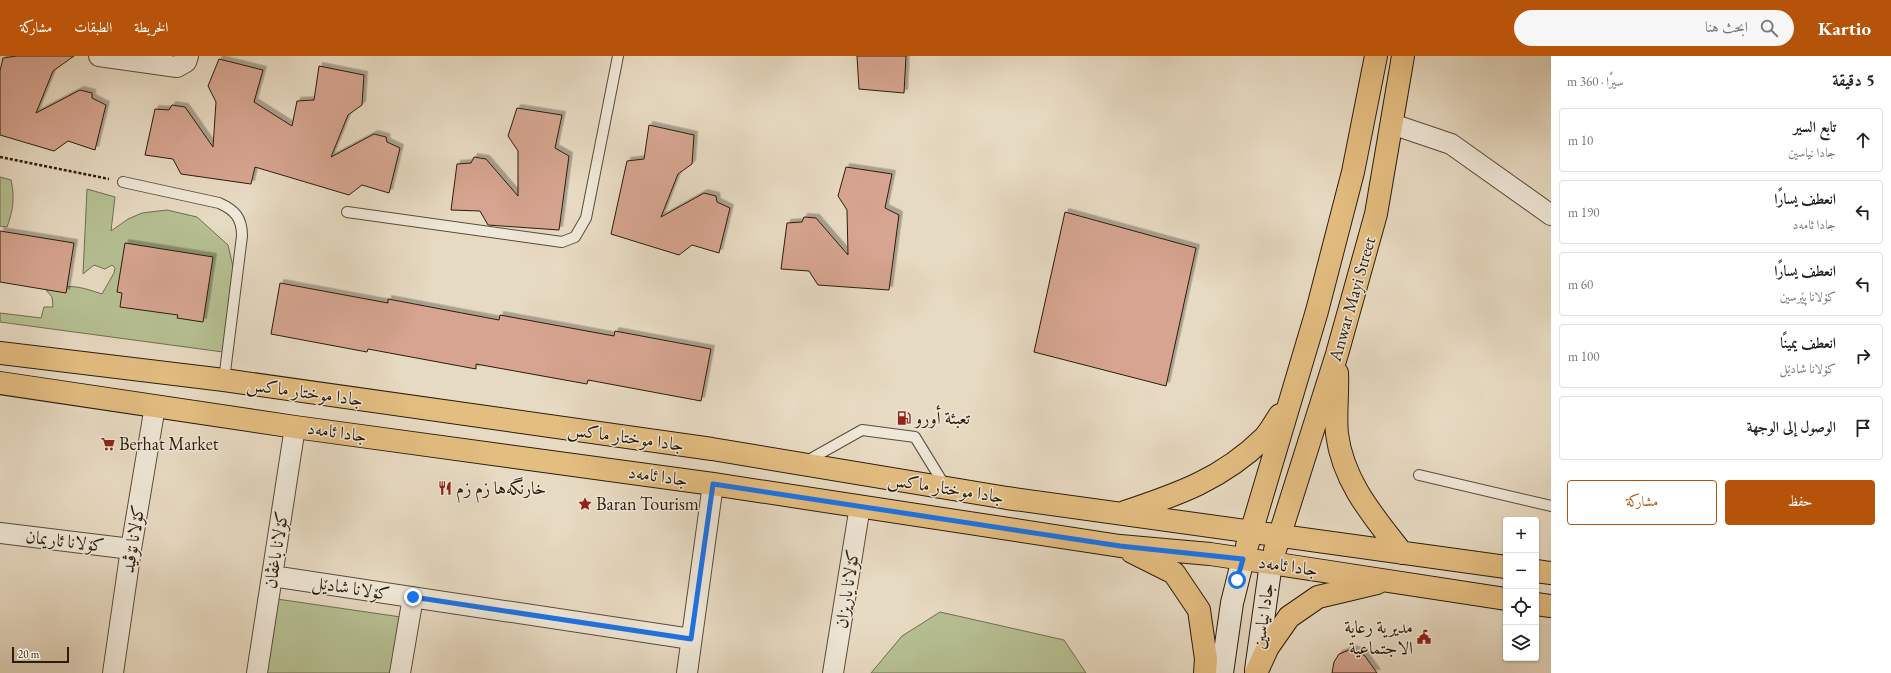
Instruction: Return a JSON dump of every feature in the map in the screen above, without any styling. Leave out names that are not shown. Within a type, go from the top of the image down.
[{"type":"main road","name":"Anwar Mayi Street","points":[[1243,559],[1317,311],[1353,172],[1376,56]]},
{"type":"main road","name":"Anwar Mayi Street","points":[[1279,537],[1337,354],[1376,214],[1403,56]]},
{"type":"main road","name":"جادا موختار ماكس","points":[[0,353],[224,380],[704,448],[946,488],[1251,533]]},
{"type":"main road","points":[[1337,354],[1337,434],[1344,466],[1361,500],[1402,553]]},
{"type":"main road","name":"جادا ئامەد","points":[[0,383],[295,427],[713,484],[1120,546],[1243,559],[1503,599]]},
{"type":"main road","points":[[1121,514],[1175,496],[1217,475],[1265,437],[1290,401]]},
{"type":"main road","name":"جادا ئامەد","points":[[1251,533],[1503,567]]},
{"type":"main road","name":"جادا نیاسین","points":[[1271,563],[1279,537]]},
{"type":"main road","points":[[1120,546],[1174,573],[1199,610],[1206,659],[1205,673]]},
{"type":"main road","points":[[1539,571],[1551,573]]},
{"type":"main road","points":[[1256,673],[1268,647],[1289,617],[1318,597],[1386,581]]},
{"type":"main road","points":[[1539,604],[1551,606]]},
{"type":"street","points":[[99,56],[176,67],[186,62],[188,56]]},
{"type":"street","points":[[1392,124],[1451,144],[1551,216]]},
{"type":"street","name":"کۆلانا نۆڤید","points":[[113,673],[130,549],[155,406]]},
{"type":"street","name":"کۆلانا باغڤان","points":[[257,673],[295,427]]},
{"type":"street","points":[[686,673],[713,484]]},
{"type":"street","name":"کۆلانا یاریزان","points":[[833,673],[860,506]]},
{"type":"street","name":"کۆلانا ئاریمان","points":[[0,533],[130,549]]},
{"type":"street","name":"جادا نیاسین","points":[[1222,673],[1232,603],[1243,559]]},
{"type":"street","name":"جادا نیاسین","points":[[1256,673],[1271,563]]},
{"type":"street","name":"کۆلانا شادێل","points":[[272,576],[691,639]]},
{"type":"street","points":[[400,673],[413,597]]},
{"type":"lane","points":[[347,212],[562,242],[576,237],[586,218],[618,56]]},
{"type":"lane","points":[[124,182],[219,203],[230,207],[237,214],[242,225],[242,236],[224,380]]},
{"type":"lane","points":[[801,464],[862,430],[915,437],[946,488]]},
{"type":"lane","points":[[1418,475],[1551,506]]},
{"type":"path","points":[[0,157],[124,182]]},
{"type":"green space","points":[[0,177],[11,180],[13,192],[13,204],[7,227],[0,226]]},
{"type":"green space","points":[[87,189],[115,197],[111,231],[128,219],[142,213],[167,210],[197,217],[228,245],[234,271],[223,352],[0,322],[0,313],[41,318],[44,307],[53,307],[52,297],[46,290],[62,287],[74,287],[87,289],[102,294],[114,273],[115,268],[112,265],[105,269],[94,265],[83,274]]},
{"type":"green space","points":[[277,599],[401,617],[393,673],[267,673]]},
{"type":"green space","points":[[940,612],[1064,640],[1086,673],[871,673],[902,636]]},
{"type":"building","points":[[17,56],[74,56],[53,71],[36,113],[80,90],[92,93],[92,98],[106,105],[95,150],[68,141],[54,151],[0,135],[0,71],[3,58]]},
{"type":"building","points":[[857,56],[906,56],[904,93],[859,89]]},
{"type":"building","points":[[219,59],[263,70],[254,102],[292,126],[297,101],[314,100],[319,66],[364,75],[362,105],[348,115],[331,157],[374,134],[386,137],[387,142],[400,148],[389,193],[362,185],[349,195],[255,167],[251,184],[181,174],[173,159],[145,155],[155,109],[169,110],[172,105],[185,107],[213,147],[216,102],[208,86]]},
{"type":"building","points":[[517,108],[562,115],[555,148],[569,156],[559,230],[488,225],[480,211],[451,210],[457,164],[471,163],[474,157],[486,159],[518,196],[518,151],[508,136]]},
{"type":"building","points":[[649,125],[694,135],[692,164],[678,174],[661,217],[704,193],[716,196],[717,202],[730,208],[719,253],[692,245],[679,255],[611,234],[627,161],[644,159]]},
{"type":"building","points":[[846,167],[892,174],[885,208],[899,215],[889,290],[818,285],[809,271],[781,269],[787,223],[802,222],[804,217],[816,218],[848,255],[847,210],[838,196]]},
{"type":"building","points":[[1065,212],[1196,248],[1166,386],[1034,352]]},
{"type":"building","points":[[0,231],[74,243],[66,293],[0,282]]},
{"type":"building","points":[[125,243],[213,257],[203,322],[177,318],[178,315],[120,307],[122,293],[117,292]]},
{"type":"building","points":[[280,283],[388,303],[388,299],[499,320],[500,315],[614,336],[615,331],[711,349],[701,401],[588,380],[587,384],[476,364],[476,369],[368,349],[367,352],[271,334]]},
{"type":"building","points":[[1352,649],[1365,656],[1377,673],[1332,673],[1334,662],[1339,654]]},
{"type":"place","name":"تعبئة أورو","points":[[904,418]]},
{"type":"place","name":"Berhat Market","points":[[108,444]]},
{"type":"place","name":"خارنگەها زم زم","points":[[445,488]]},
{"type":"place","name":"Baran Tourism","points":[[585,504]]},
{"type":"place","name":"مديرية رعاية الاجتماعية","points":[[1424,637]]},
{"type":"route","points":[[413,597],[691,639],[713,484],[1120,546],[1210,554],[1243,559],[1237,580]]}]
